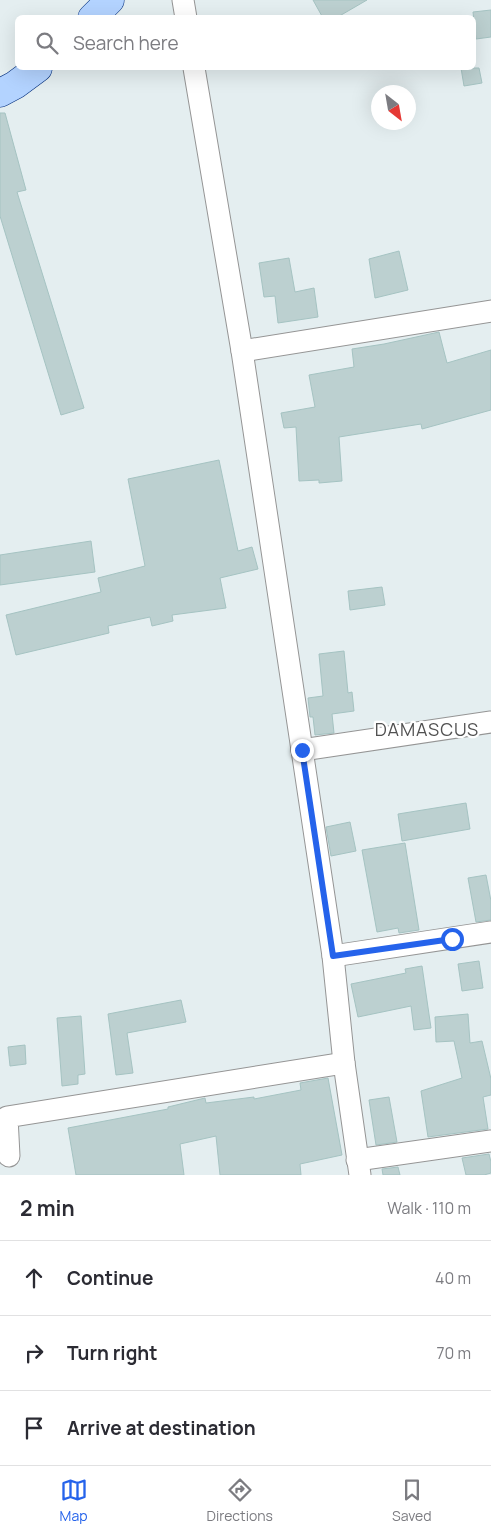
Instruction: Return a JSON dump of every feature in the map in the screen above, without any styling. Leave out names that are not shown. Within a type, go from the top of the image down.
[{"type":"street","points":[[95,15],[110,0]]},
{"type":"street","points":[[183,0],[186,15]]},
{"type":"street","points":[[0,93],[35,70]]},
{"type":"street","points":[[194,70],[242,351],[333,956],[344,1063],[358,1167],[491,1140]]},
{"type":"street","points":[[242,351],[491,311]]},
{"type":"street","points":[[302,750],[491,722]]},
{"type":"street","points":[[333,956],[491,932]]},
{"type":"street","points":[[9,1156],[7,1118],[344,1063]]},
{"type":"building","points":[[313,0],[367,0],[341,15],[321,15]]},
{"type":"building","points":[[491,10],[491,37],[476,39],[476,15],[473,15],[473,12]]},
{"type":"building","points":[[476,68],[479,68],[482,83],[464,86],[461,70],[476,70]]},
{"type":"building","points":[[0,113],[5,113],[26,190],[17,192],[84,408],[61,415],[0,216]]},
{"type":"building","points":[[399,251],[408,290],[375,298],[369,259]]},
{"type":"building","points":[[289,258],[295,292],[314,288],[318,317],[278,323],[275,296],[264,297],[259,263]]},
{"type":"building","points":[[439,332],[447,363],[491,350],[491,410],[422,429],[421,424],[339,437],[342,481],[319,483],[319,480],[299,481],[296,427],[284,428],[281,413],[315,407],[309,375],[354,367],[352,349]]},
{"type":"building","points":[[219,460],[238,551],[252,547],[258,569],[220,578],[226,608],[172,615],[173,621],[152,626],[150,617],[108,626],[109,633],[16,655],[6,615],[101,592],[98,578],[145,566],[128,479]]},
{"type":"building","points":[[91,541],[95,572],[0,585],[0,555]]},
{"type":"building","points":[[382,587],[385,605],[350,610],[348,591]]},
{"type":"building","points":[[344,651],[348,693],[352,692],[354,711],[332,714],[334,733],[315,735],[313,717],[310,717],[308,698],[323,696],[319,654]]},
{"type":"building","points":[[466,803],[470,829],[402,841],[398,814]]},
{"type":"building","points":[[350,822],[356,851],[331,856],[326,827]]},
{"type":"building","points":[[405,843],[419,930],[399,933],[398,928],[377,932],[362,850]]},
{"type":"building","points":[[486,875],[491,901],[491,920],[476,922],[468,878]]},
{"type":"building","points":[[479,961],[483,988],[462,991],[458,964]]},
{"type":"building","points":[[422,966],[431,1028],[414,1030],[411,1006],[358,1017],[351,984],[406,973],[405,969]]},
{"type":"building","points":[[181,1000],[186,1022],[127,1033],[133,1073],[116,1075],[108,1014]]},
{"type":"building","points":[[468,1014],[470,1043],[482,1041],[491,1079],[491,1095],[483,1097],[488,1129],[428,1137],[421,1091],[462,1078],[454,1041],[436,1042],[435,1017]]},
{"type":"building","points":[[81,1016],[85,1074],[78,1075],[78,1084],[62,1086],[57,1018]]},
{"type":"building","points":[[25,1045],[26,1064],[10,1066],[8,1047]]},
{"type":"building","points":[[328,1078],[342,1155],[300,1164],[301,1175],[220,1175],[216,1136],[180,1144],[184,1175],[76,1175],[68,1128],[168,1109],[168,1107],[205,1098],[206,1103],[254,1097],[254,1099],[301,1090],[300,1083]]},
{"type":"building","points":[[389,1097],[397,1142],[376,1145],[369,1100]]},
{"type":"building","points":[[489,1154],[491,1173],[466,1175],[462,1158]]},
{"type":"building","points":[[398,1167],[400,1175],[383,1175],[382,1169]]},
{"type":"district","name":"DAMASCUS","points":[[427,729]]},
{"type":"route","points":[[302,750],[333,956],[452,939]]}]
